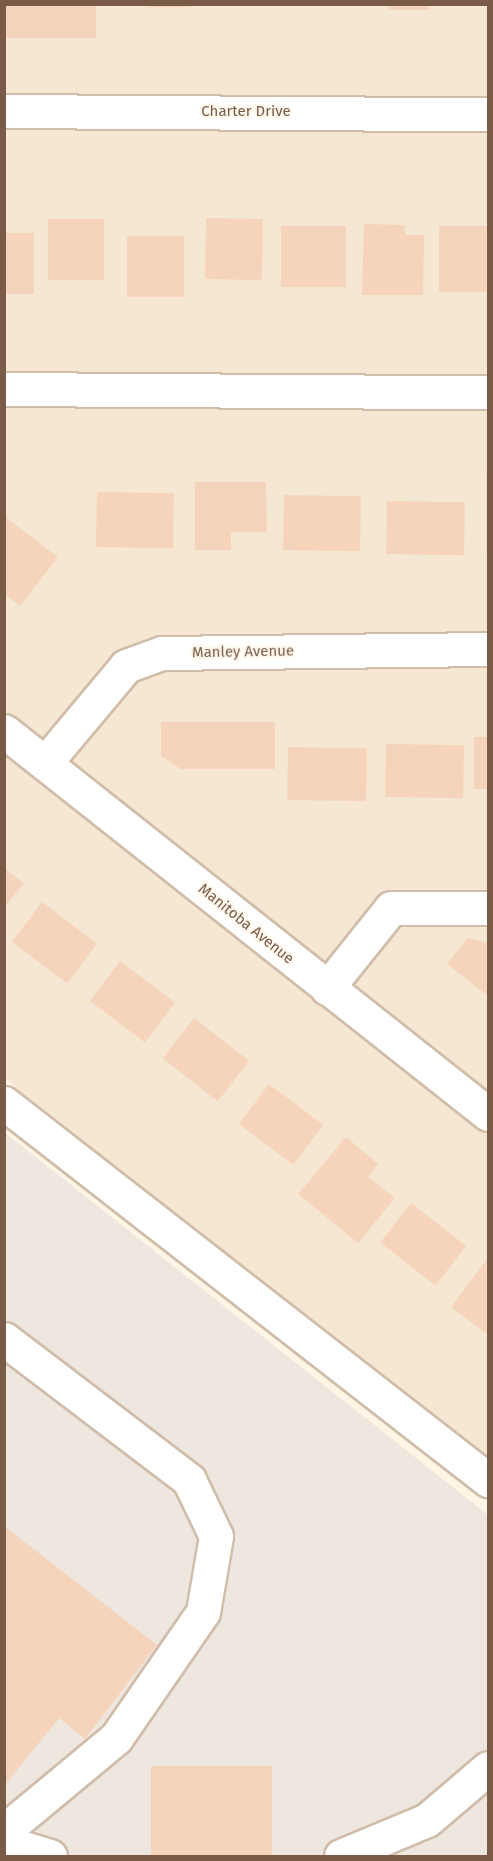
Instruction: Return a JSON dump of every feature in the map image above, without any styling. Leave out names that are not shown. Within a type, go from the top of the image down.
[{"type":"street","name":"Charter Drive","points":[[4,111],[489,114]]},
{"type":"street","points":[[4,389],[489,392]]},
{"type":"street","name":"Manley Avenue","points":[[45,763],[126,666],[162,653],[489,649]]},
{"type":"street","name":"Manitoba Avenue","points":[[4,731],[489,1114]]},
{"type":"street","points":[[327,988],[391,908],[489,908]]},
{"type":"street","points":[[4,1103],[489,1480]]},
{"type":"street","points":[[4,1339],[189,1480],[216,1536],[203,1612],[116,1738],[4,1831]]},
{"type":"street","points":[[341,1857],[427,1820],[489,1768]]},
{"type":"street","points":[[4,1842],[50,1857]]},
{"type":"shaded area","points":[[4,5],[488,5],[488,1458],[5,1079]]},
{"type":"shaded area","points":[[4,1132],[488,1515],[488,1856],[5,1856]]},
{"type":"building","points":[[4,4],[96,4],[96,38],[4,38]]},
{"type":"building","points":[[149,5],[191,5],[191,7],[149,7]]},
{"type":"building","points":[[389,5],[429,5],[429,10],[389,10]]},
{"type":"building","points":[[206,218],[263,219],[262,280],[205,279]]},
{"type":"building","points":[[48,219],[104,219],[104,280],[48,280]]},
{"type":"building","points":[[364,224],[405,225],[405,235],[424,235],[423,295],[362,295]]},
{"type":"building","points":[[281,226],[346,226],[346,287],[281,287]]},
{"type":"building","points":[[439,226],[488,226],[488,292],[439,292]]},
{"type":"building","points":[[4,233],[34,233],[34,294],[4,294]]},
{"type":"building","points":[[127,236],[184,236],[184,297],[127,297]]},
{"type":"building","points":[[486,470],[488,470],[488,550],[486,550]]},
{"type":"building","points":[[195,482],[266,482],[267,532],[231,532],[231,550],[195,550]]},
{"type":"building","points":[[97,492],[174,493],[173,548],[96,547]]},
{"type":"building","points":[[284,495],[361,496],[360,551],[283,550]]},
{"type":"building","points":[[387,501],[465,502],[464,555],[386,554]]},
{"type":"building","points":[[5,517],[58,557],[20,606],[5,594]]},
{"type":"building","points":[[161,722],[275,722],[275,769],[181,769],[161,756]]},
{"type":"building","points":[[474,737],[488,737],[488,789],[474,789]]},
{"type":"building","points":[[386,744],[464,745],[463,798],[385,797]]},
{"type":"building","points":[[288,747],[367,748],[366,801],[287,800]]},
{"type":"building","points":[[4,868],[24,883],[4,908]]},
{"type":"building","points":[[42,902],[97,944],[67,983],[12,942]]},
{"type":"building","points":[[468,938],[488,943],[488,996],[447,964]]},
{"type":"building","points":[[120,961],[175,1003],[145,1042],[90,1001]]},
{"type":"building","points":[[194,1018],[249,1061],[218,1101],[163,1058]]},
{"type":"building","points":[[269,1084],[323,1125],[293,1165],[239,1124]]},
{"type":"building","points":[[346,1137],[378,1164],[368,1177],[395,1198],[358,1243],[298,1194]]},
{"type":"building","points":[[411,1203],[466,1246],[435,1285],[380,1242]]},
{"type":"building","points":[[488,1258],[488,1335],[451,1307]]},
{"type":"building","points":[[4,1526],[157,1645],[85,1739],[59,1718],[4,1786]]},
{"type":"building","points":[[151,1766],[272,1766],[272,1856],[151,1856]]}]
